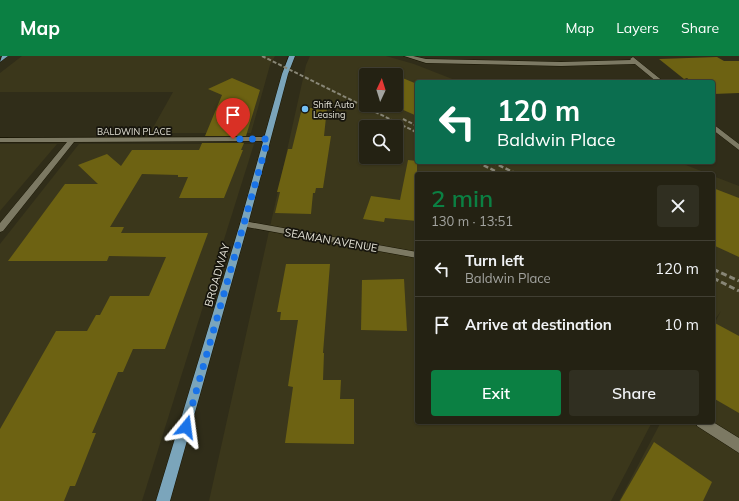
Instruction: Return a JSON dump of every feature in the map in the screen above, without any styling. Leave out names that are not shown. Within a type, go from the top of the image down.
[{"type":"main road","points":[[0,60],[5,56]]},
{"type":"main road","name":"BROADWAY","points":[[164,501],[244,224],[285,74],[292,56]]},
{"type":"street","points":[[407,56],[416,59],[455,59],[561,64],[637,62]]},
{"type":"street","points":[[630,56],[659,80]]},
{"type":"street","points":[[715,128],[739,148]]},
{"type":"street","name":"BALDWIN PLACE","points":[[0,140],[268,139]]},
{"type":"street","points":[[0,229],[72,140]]},
{"type":"street","name":"SEAMAN AVENUE","points":[[244,224],[415,255]]},
{"type":"street","points":[[705,424],[739,446]]},
{"type":"shaded area","points":[[22,56],[275,56],[270,65],[251,133],[150,133],[173,92],[0,92],[0,73]]},
{"type":"shaded area","points":[[310,56],[386,56],[414,64],[455,80],[415,80],[415,164],[683,164],[704,172],[415,172],[415,424],[651,424],[611,501],[209,501],[306,65]]},
{"type":"shaded area","points":[[0,144],[57,144],[0,211]]},
{"type":"shaded area","points":[[79,144],[254,144],[142,501],[0,501],[0,244]]},
{"type":"shaded area","points":[[715,177],[739,186],[739,501],[619,501],[660,424],[715,424],[715,322],[721,311],[715,319]]},
{"type":"building","points":[[717,57],[724,61],[739,61],[739,93],[715,94],[715,80],[684,79],[659,59]]},
{"type":"building","points":[[232,78],[260,90],[246,136],[205,136],[222,95],[208,89]]},
{"type":"building","points":[[403,78],[415,83],[415,115],[403,110]]},
{"type":"building","points":[[302,108],[327,108],[324,136],[331,136],[323,188],[316,188],[315,193],[313,193],[311,214],[275,213],[280,192],[277,192],[288,149],[292,149]]},
{"type":"building","points":[[202,143],[244,143],[241,150],[243,150],[224,198],[179,198],[188,177],[178,177],[178,175],[142,174],[110,227],[124,227],[121,233],[208,233],[165,349],[133,349],[123,372],[118,372],[92,433],[96,433],[75,486],[70,486],[64,501],[0,501],[0,429],[56,331],[87,331],[96,315],[100,315],[110,296],[149,296],[166,257],[109,256],[107,261],[8,261],[65,184],[98,184],[78,165],[107,154],[121,166],[132,150],[199,150]]},
{"type":"building","points":[[408,160],[415,161],[415,164],[417,164],[417,172],[415,172],[415,221],[385,218],[384,222],[363,219],[371,196],[400,200]]},
{"type":"building","points":[[715,189],[739,198],[739,257],[715,246]]},
{"type":"building","points":[[286,264],[330,264],[323,353],[323,380],[341,380],[340,399],[354,399],[354,444],[285,443],[293,387],[288,386],[298,320],[280,320],[281,312],[277,312]]},
{"type":"building","points":[[404,279],[407,331],[361,330],[362,280]]},
{"type":"building","points":[[715,323],[739,336],[739,413],[715,399]]},
{"type":"building","points":[[654,442],[712,482],[703,501],[620,501]]},
{"type":"railway","points":[[262,56],[415,132]]},
{"type":"railway","points":[[403,119],[415,125]]},
{"type":"railway","points":[[481,164],[497,172]]},
{"type":"railway","points":[[496,164],[513,172]]},
{"type":"railway","points":[[715,270],[739,281]]},
{"type":"railway","points":[[715,279],[739,291]]},
{"type":"place","name":"Shift Auto Leasing","points":[[305,109]]},
{"type":"route","points":[[186,427],[268,139],[233,139]]}]
